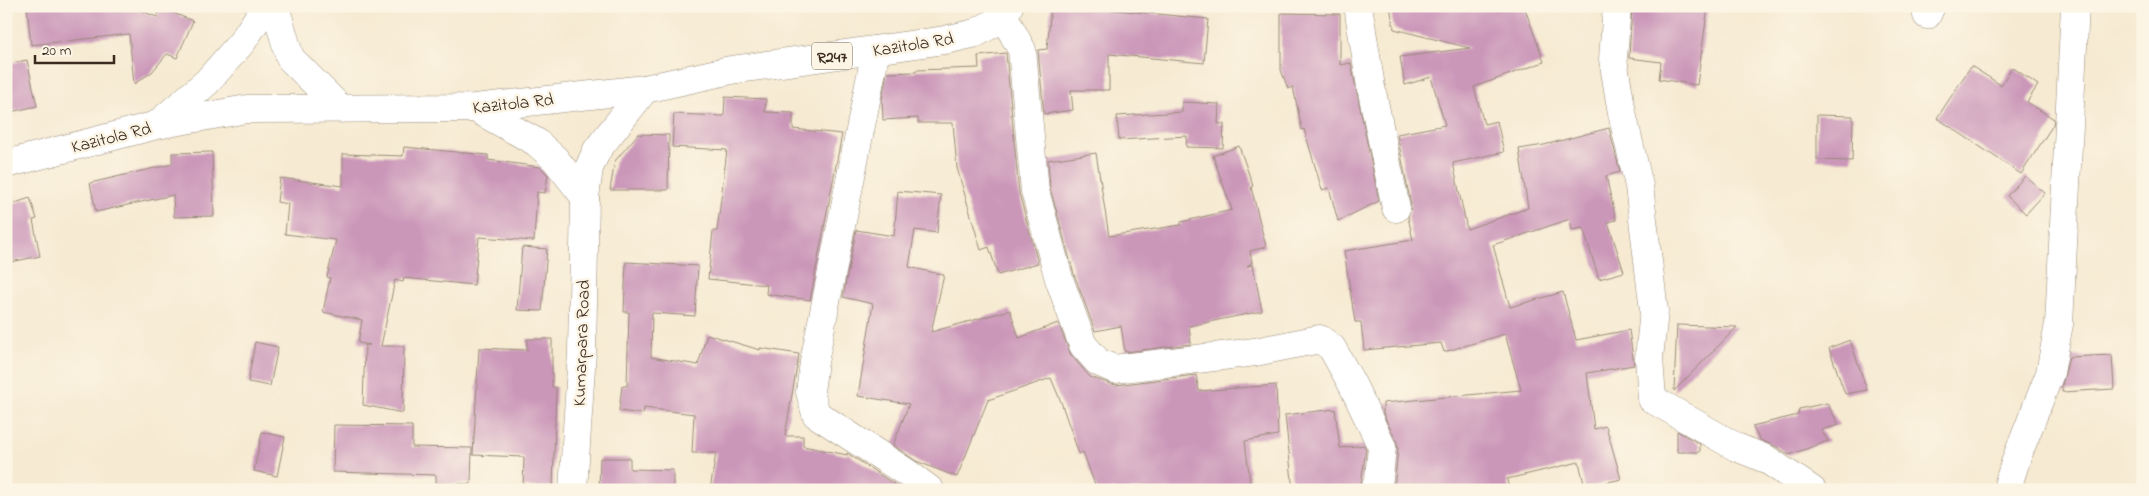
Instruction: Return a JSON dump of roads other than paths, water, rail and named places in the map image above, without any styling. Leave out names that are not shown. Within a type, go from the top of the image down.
[{"type":"street","points":[[157,125],[206,82],[242,42],[266,6]]},
{"type":"street","points":[[275,6],[290,58],[341,109]]},
{"type":"street","points":[[1358,6],[1371,87],[1396,208]]},
{"type":"street","points":[[1617,6],[1613,59],[1622,113],[1639,186],[1654,311],[1649,358],[1652,400],[1736,447],[1766,459],[1812,490]]},
{"type":"street","points":[[2011,490],[2008,482],[2050,373],[2059,324],[2076,6]]},
{"type":"street","points":[[1007,12],[1022,50],[1035,191],[1059,279],[1083,345],[1098,362],[1114,369],[1254,352],[1320,339],[1332,348],[1352,384],[1382,447],[1379,478],[1375,490]]},
{"type":"street","name":"Kazitola Rd","points":[[6,164],[157,125],[247,109],[475,108],[645,89],[731,70],[876,50],[976,33],[1007,12]]},
{"type":"street","points":[[876,50],[814,362],[810,392],[816,414],[930,490]]},
{"type":"street","name":"Kumarpara Road","points":[[573,490],[582,352],[585,197],[589,168],[597,150],[645,89]]},
{"type":"street","points":[[475,108],[536,142],[555,159],[585,197]]}]
